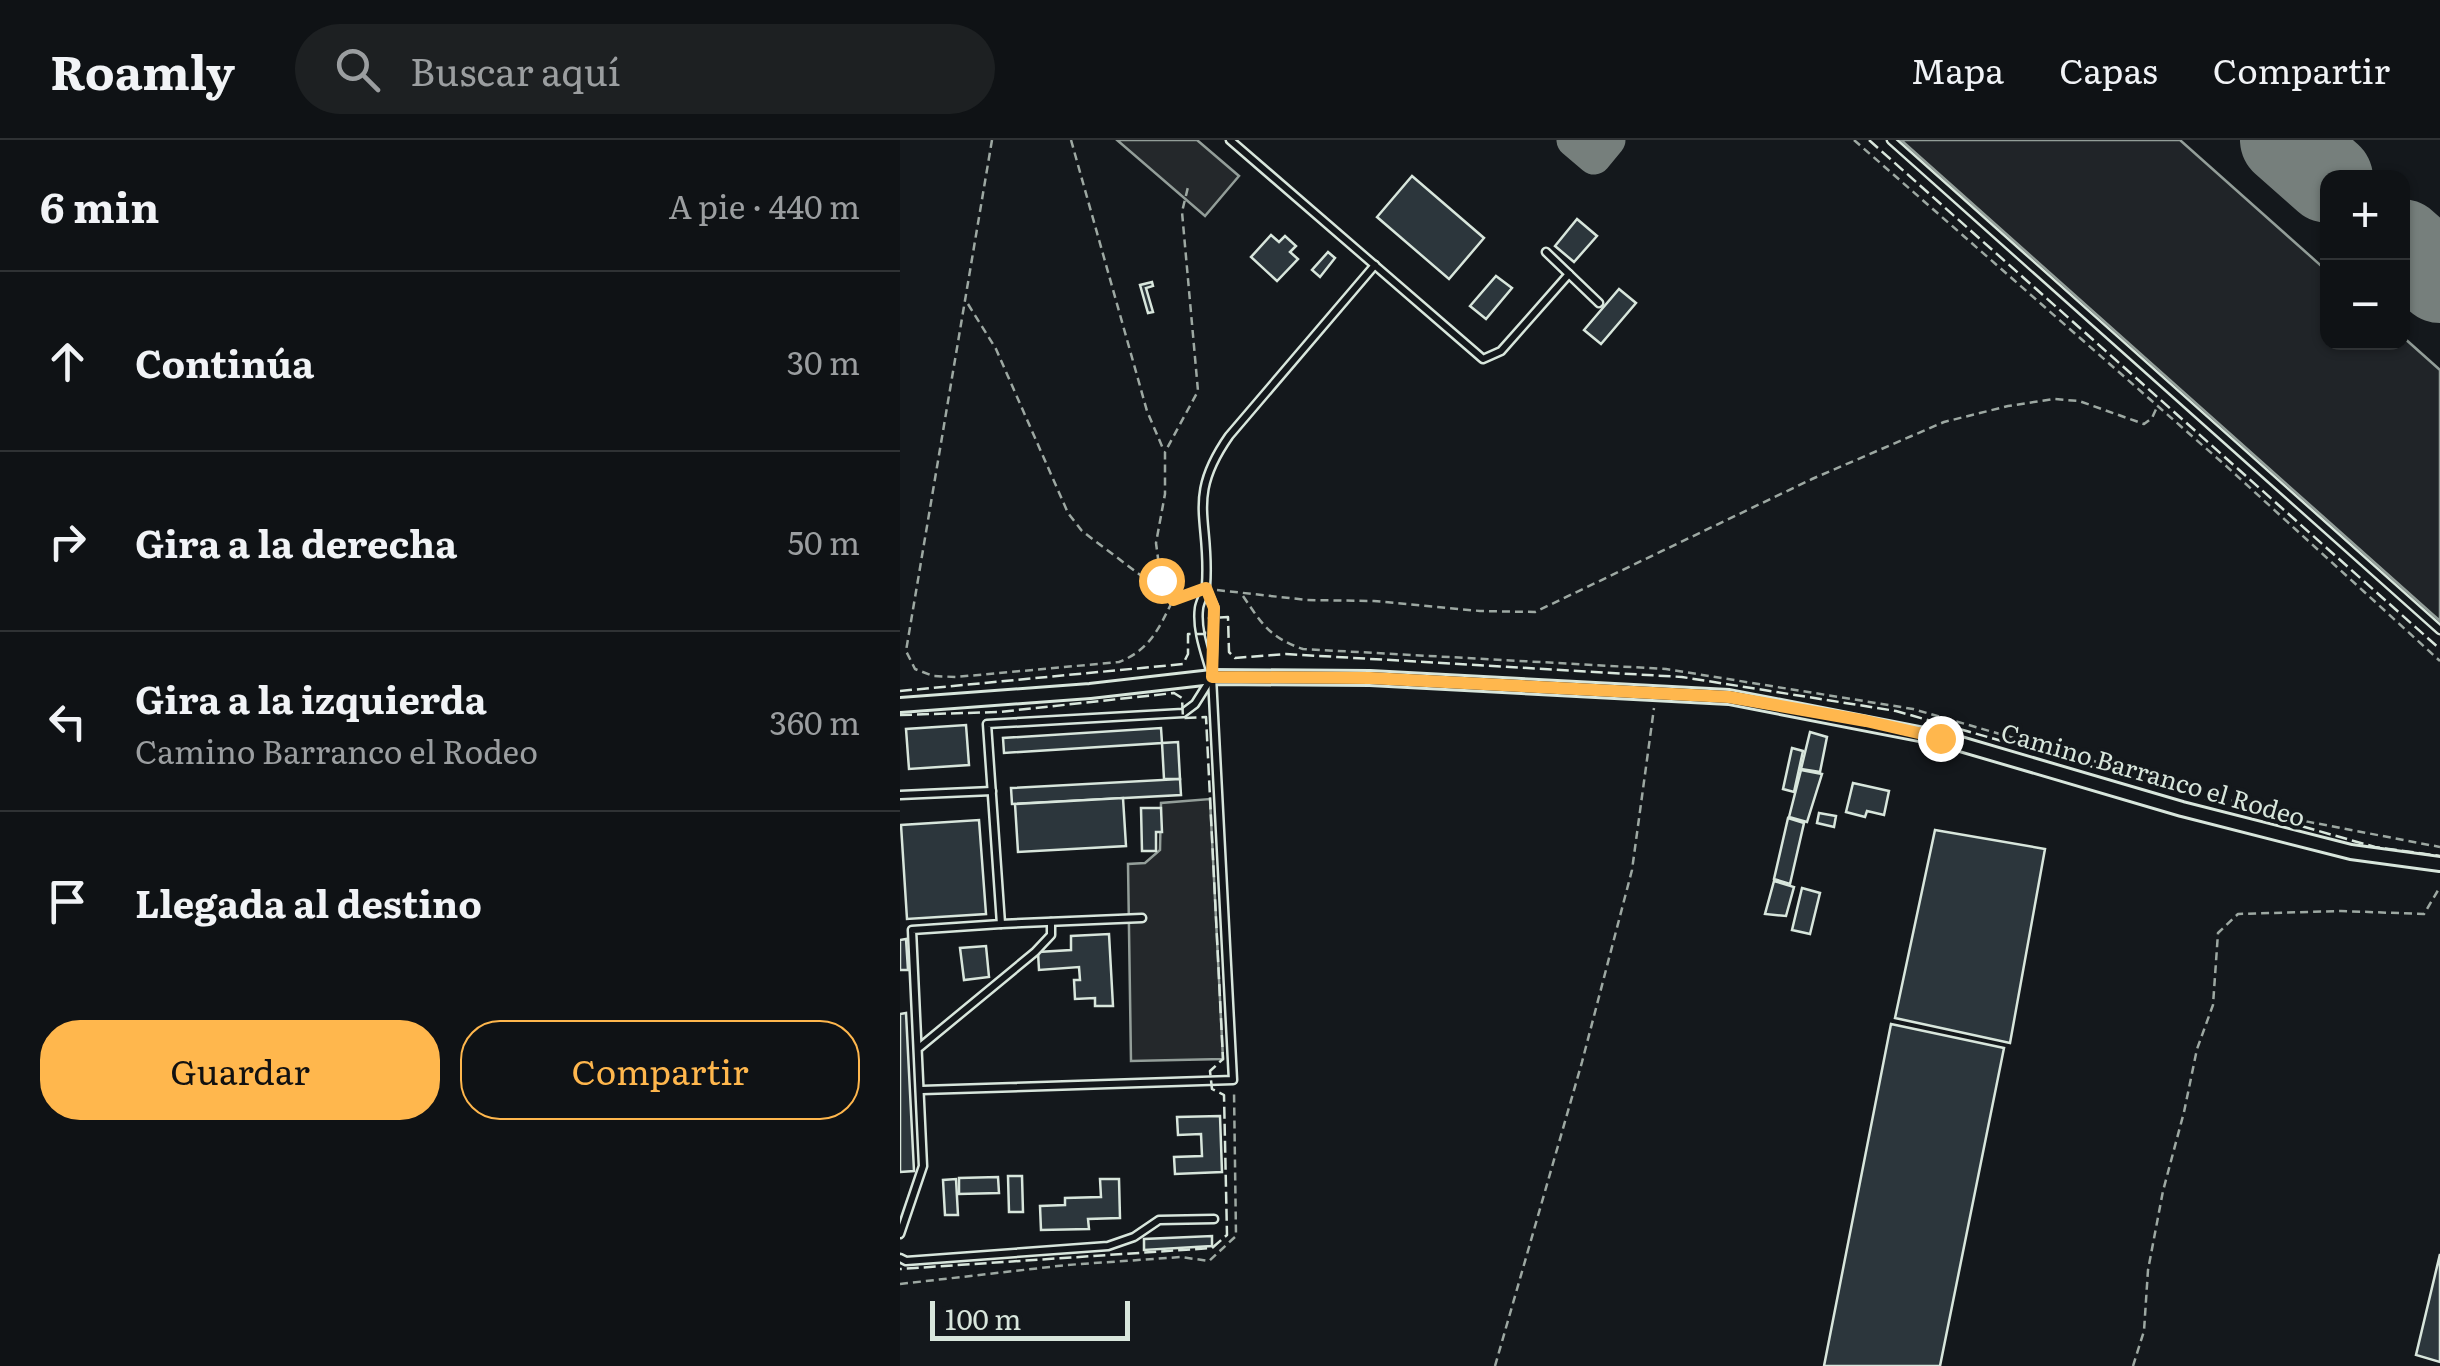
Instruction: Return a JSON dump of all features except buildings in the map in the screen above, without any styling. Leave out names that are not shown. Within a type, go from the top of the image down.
[{"type":"street","name":"Camino Barranco el Rodeo","points":[[900,705],[1090,691],[1212,677],[1370,678],[1729,697],[1940,738],[2182,809],[2351,852],[2440,864]]},
{"type":"lane","points":[[1230,140],[1483,359],[1501,352],[1569,274]]},
{"type":"lane","points":[[1891,140],[2440,630]]},
{"type":"lane","points":[[1546,252],[1599,303]]},
{"type":"lane","points":[[922,1090],[1233,1080],[1212,677],[1214,608],[1206,588],[1202,494],[1210,464],[1229,436],[1375,266]]},
{"type":"lane","points":[[1001,924],[987,724],[1182,713],[1196,704],[1212,677],[1200,634],[1199,608],[1206,588]]},
{"type":"lane","points":[[900,795],[992,791]]},
{"type":"lane","points":[[900,1234],[923,1166],[912,930],[1142,918]]},
{"type":"lane","points":[[920,1048],[1035,952],[1051,935],[1052,922]]},
{"type":"lane","points":[[900,1190],[913,1189]]},
{"type":"lane","points":[[900,1258],[906,1262],[1108,1246],[1134,1237],[1159,1220],[1214,1219]]},
{"type":"path","points":[[992,140],[906,651],[914,670],[934,676],[1119,662],[1137,655],[1153,640],[1173,600],[1206,588],[1308,600],[1536,612],[1796,486],[1944,422],[2054,399],[2079,401],[2144,424],[2158,407]]},
{"type":"path","points":[[1071,140],[1148,411],[1165,452],[1164,494],[1156,543],[1161,580],[1173,600]]},
{"type":"path","points":[[1854,140],[2440,661]]},
{"type":"path","points":[[1165,452],[1198,391],[1182,212],[1188,187]]},
{"type":"path","points":[[966,302],[996,349],[1068,513],[1082,531],[1173,600]]},
{"type":"path","points":[[1495,1366],[1632,870],[1656,692]]},
{"type":"path","points":[[2133,1366],[2144,1330],[2148,1270],[2164,1191],[2196,1048],[2213,1005],[2218,933],[2238,914],[2424,914],[2440,887]]},
{"type":"shaded area","points":[[1117,140],[1197,140],[1239,176],[1205,216]]},
{"type":"shaded area","points":[[1901,140],[2180,140],[2320,265],[2320,350],[2410,350],[2410,343],[2440,370],[2440,621]]},
{"type":"shaded area","points":[[1210,799],[1223,1059],[1131,1061],[1128,864],[1145,863],[1160,850],[1161,803]]},
{"type":"taxiway","points":[[1574,140],[1594,157],[1608,140]]},
{"type":"runway","points":[[2285,140],[2320,171]]},
{"type":"runway","points":[[2410,251],[2440,278]]},
{"type":"fence","points":[[1869,140],[2440,649]]},
{"type":"fence","points":[[1210,624],[1209,618],[1228,617],[1229,652],[1235,658],[1286,654],[1682,677],[1896,711],[2375,847],[2440,856]]},
{"type":"fence","points":[[900,691],[1183,664],[1188,654],[1188,634],[1205,634],[1205,630]]},
{"type":"fence","points":[[900,715],[999,712],[1174,693],[1182,698],[1183,718],[1206,717],[1223,1059],[1210,1071],[1212,1089],[1224,1095],[1227,1235],[1212,1248],[900,1269]]},
{"type":"route","points":[[1161,580],[1173,600],[1206,588],[1214,608],[1212,677],[1370,678],[1729,697],[1940,738]]}]
